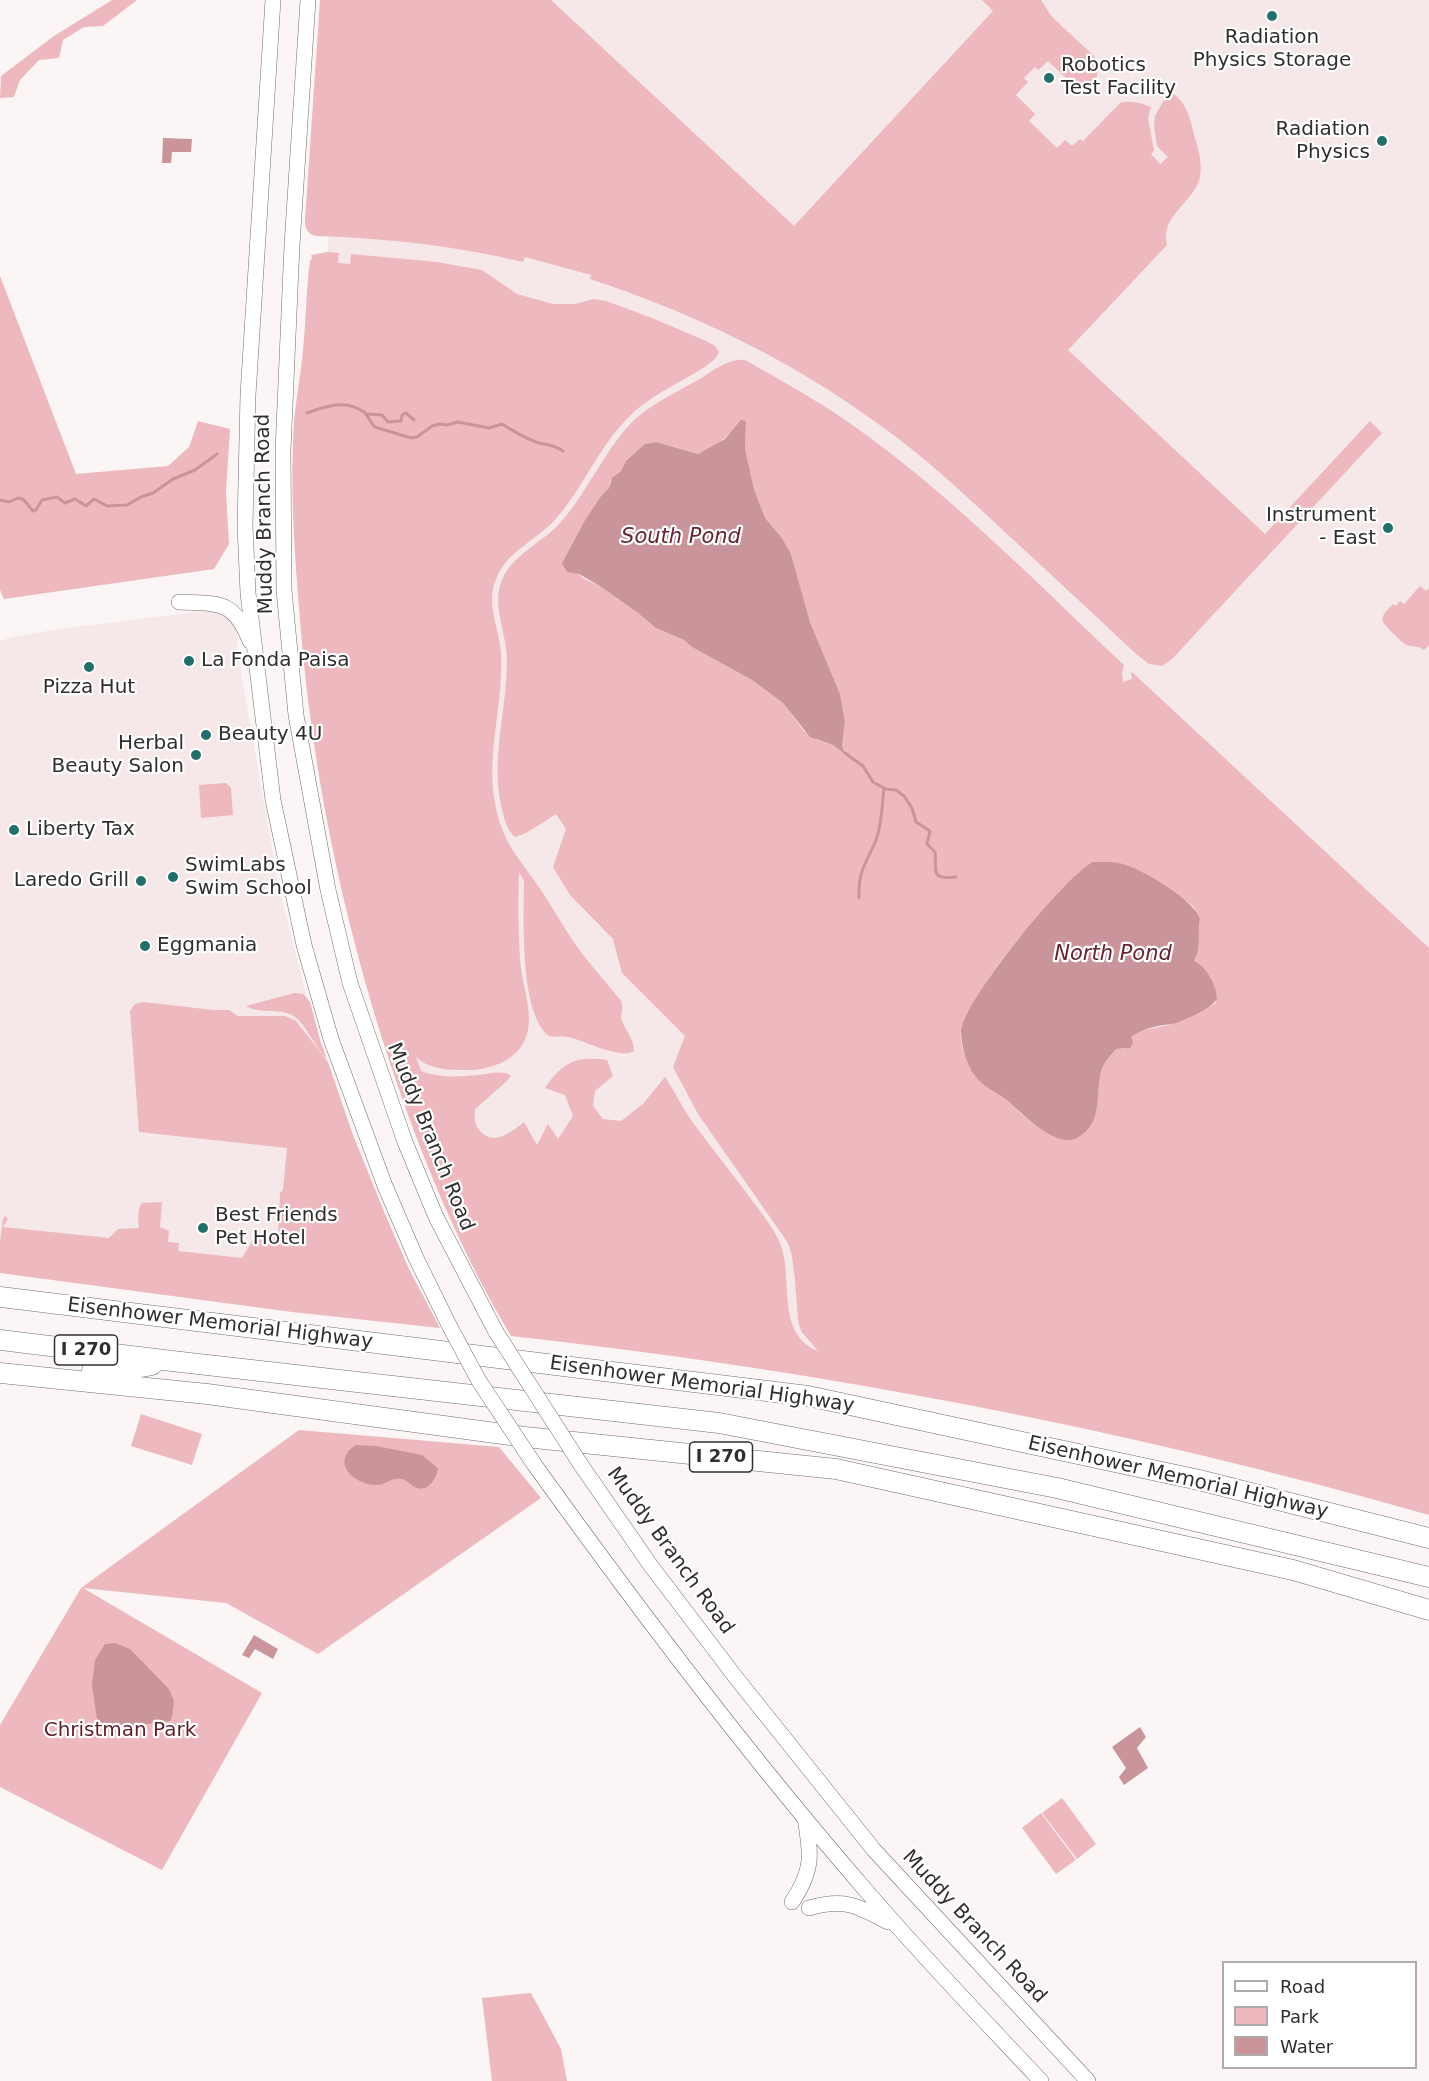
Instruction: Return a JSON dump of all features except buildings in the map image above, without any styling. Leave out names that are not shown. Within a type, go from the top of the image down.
[{"type":"highway","name":"Eisenhower Memorial Highway","points":[[0,1297],[808,1396],[1199,1480],[1429,1538]]},
{"type":"highway","name":"I 270","points":[[0,1340],[719,1423],[1056,1488],[1429,1577]]},
{"type":"highway","points":[[0,1371],[114,1372],[172,1361]]},
{"type":"highway","name":"I 270","points":[[0,1371],[207,1394],[525,1437],[836,1469],[1293,1570],[1429,1610]]},
{"type":"main road","name":"Muddy Branch Road","points":[[273,0],[248,405],[246,567],[273,800],[304,945],[331,1040],[385,1186],[416,1258],[479,1381],[534,1464],[590,1543],[709,1701],[805,1818],[897,1926],[1041,2081]]},
{"type":"main road","name":"Muddy Branch Road","points":[[308,0],[292,245],[283,450],[284,590],[296,714],[328,890],[350,982],[405,1142],[436,1217],[496,1332],[580,1465],[680,1604],[874,1850],[1088,2081]]},
{"type":"main road","points":[[179,602],[218,604],[231,609],[243,626],[255,651]]},
{"type":"main road","points":[[792,1902],[806,1879],[811,1855],[805,1818]]},
{"type":"main road","points":[[808,1908],[829,1903],[856,1906],[897,1926]]},
{"type":"shaded area","points":[[345,0],[1429,0],[1429,1471],[826,1356],[806,1358],[764,1345],[472,1224],[417,1090],[327,263]]},
{"type":"shaded area","points":[[219,609],[235,623],[240,667],[280,893],[307,997],[321,1046],[355,1143],[404,1260],[0,1260],[0,641],[53,630]]},
{"type":"green space","points":[[112,0],[137,0],[103,26],[84,27],[63,40],[59,58],[39,60],[20,80],[14,97],[0,98],[1,76],[54,36]]},
{"type":"green space","points":[[320,0],[551,0],[794,226],[993,11],[982,0],[1041,0],[1052,17],[1094,56],[1098,73],[1095,82],[1085,96],[1048,61],[1038,70],[1035,67],[1024,78],[1028,82],[1016,95],[1035,114],[1029,121],[1057,148],[1065,140],[1072,146],[1080,139],[1083,141],[1120,103],[1144,104],[1151,107],[1148,118],[1154,151],[1151,154],[1160,164],[1168,157],[1157,146],[1155,116],[1165,98],[1174,94],[1182,102],[1189,116],[1201,165],[1197,186],[1168,226],[1167,245],[1068,350],[1265,534],[1370,421],[1382,433],[1172,659],[1162,666],[1149,664],[959,489],[911,448],[844,400],[775,358],[666,307],[590,279],[591,275],[525,257],[523,262],[472,251],[421,244],[317,236],[309,233],[305,220]]},
{"type":"green space","points":[[327,252],[339,253],[338,263],[350,264],[351,254],[437,262],[482,270],[517,294],[553,304],[576,304],[593,299],[606,301],[706,341],[715,346],[719,352],[715,359],[706,366],[654,397],[627,419],[607,443],[563,510],[546,529],[506,562],[493,588],[492,607],[500,645],[501,677],[492,766],[497,811],[504,834],[578,948],[621,1001],[622,1021],[634,1051],[620,1053],[568,1037],[549,1036],[539,1024],[532,1007],[528,986],[524,940],[524,881],[519,872],[519,948],[529,1011],[527,1036],[521,1047],[511,1057],[493,1066],[472,1070],[443,1069],[428,1065],[416,1057],[421,1071],[449,1076],[498,1073],[511,1075],[475,1109],[476,1124],[486,1136],[497,1138],[524,1122],[537,1145],[548,1124],[558,1139],[573,1116],[565,1095],[545,1088],[558,1072],[571,1063],[587,1059],[607,1060],[613,1076],[595,1091],[593,1106],[603,1119],[621,1121],[643,1104],[665,1077],[694,1124],[776,1236],[784,1260],[791,1320],[796,1333],[805,1343],[818,1351],[801,1331],[792,1256],[788,1243],[698,1114],[673,1067],[685,1036],[622,973],[613,939],[570,895],[553,867],[566,829],[556,814],[526,833],[515,837],[504,816],[499,794],[498,756],[507,660],[498,599],[502,580],[507,571],[520,556],[560,523],[579,499],[612,447],[638,416],[721,366],[733,361],[745,360],[851,424],[899,460],[966,516],[1124,665],[1123,682],[1132,679],[1131,672],[1133,673],[1429,948],[1429,1515],[1203,1456],[974,1406],[743,1366],[511,1336],[458,1236],[401,1096],[356,949],[330,836],[304,665],[293,515],[294,422],[311,255]],"holes":[[[746,421],[745,449],[754,489],[765,518],[782,538],[791,554],[810,622],[840,694],[845,722],[842,747],[844,753],[804,731],[783,703],[752,680],[692,647],[684,640],[656,628],[600,586],[584,579],[563,561],[585,520],[609,488],[610,481],[621,471],[631,456],[645,444],[656,442],[698,454],[717,444]],[[1080,871],[1171,891],[1193,906],[1200,919],[1198,951],[1194,961],[1198,963],[1217,995],[1216,1003],[1169,1025],[1139,1031],[1131,1037],[1125,1049],[1116,1049],[1101,1072],[1097,1108],[1091,1124],[1077,1137],[1062,1139],[1040,1128],[977,1078],[964,1052],[961,1030],[982,990],[1007,953]]]},
{"type":"green space","points":[[0,276],[76,474],[168,466],[189,447],[198,421],[230,429],[226,492],[229,544],[214,569],[4,599],[0,590]]},
{"type":"green space","points":[[1420,586],[1426,591],[1429,588],[1429,645],[1424,650],[1404,644],[1382,620],[1393,604],[1396,606],[1400,601],[1404,604]]},
{"type":"green space","points":[[226,783],[231,788],[233,815],[201,818],[199,785]]},
{"type":"green space","points":[[294,993],[303,994],[310,1002],[327,1059],[302,1024],[292,1015],[257,1010],[246,1006]]},
{"type":"green space","points":[[143,1002],[229,1010],[238,1016],[285,1016],[296,1021],[328,1062],[353,1135],[385,1214],[409,1269],[440,1328],[292,1312],[0,1273],[0,1242],[5,1216],[8,1219],[3,1227],[109,1238],[118,1229],[139,1228],[138,1218],[142,1203],[162,1202],[160,1227],[169,1231],[168,1242],[179,1243],[178,1251],[242,1258],[255,1237],[278,1234],[280,1193],[283,1190],[287,1148],[139,1132],[130,1011],[135,1004]]},
{"type":"green space","points":[[141,1414],[202,1434],[192,1465],[131,1446]]},
{"type":"green space","name":"Christman Park","points":[[299,1430],[499,1447],[541,1498],[318,1654],[226,1603],[83,1588],[262,1693],[162,1870],[0,1787],[0,1725],[81,1588]]},
{"type":"green space","points":[[1062,1798],[1096,1844],[1077,1859],[1042,1813]]},
{"type":"green space","points":[[1041,1813],[1076,1860],[1056,1874],[1022,1828]]},
{"type":"green space","points":[[531,1993],[561,2049],[567,2081],[492,2081],[482,1998]]},
{"type":"water","points":[[163,138],[192,139],[191,152],[172,152],[171,163],[162,163]]},
{"type":"water","name":"South Pond","points":[[741,420],[746,421],[745,449],[754,489],[765,518],[782,538],[791,554],[810,622],[840,694],[845,722],[842,746],[845,754],[833,745],[810,737],[783,703],[752,680],[692,647],[684,640],[656,628],[600,586],[579,574],[567,572],[562,563],[585,520],[609,488],[612,478],[645,444],[656,442],[698,454],[725,439]]},
{"type":"water","name":"North Pond","points":[[1093,862],[1118,863],[1134,868],[1156,880],[1189,904],[1200,919],[1198,951],[1194,961],[1203,967],[1210,977],[1217,999],[1203,1010],[1182,1021],[1140,1031],[1131,1037],[1133,1043],[1130,1048],[1116,1049],[1102,1069],[1097,1108],[1091,1124],[1086,1132],[1077,1138],[1068,1140],[1059,1139],[1040,1128],[979,1080],[967,1061],[961,1033],[965,1018],[977,996],[1016,942],[1061,890]]},
{"type":"water","points":[[356,1445],[376,1446],[422,1455],[438,1468],[436,1475],[429,1486],[421,1489],[399,1479],[378,1485],[361,1482],[348,1472],[345,1465],[348,1452]]},
{"type":"water","points":[[254,1635],[278,1649],[273,1659],[255,1649],[249,1658],[242,1655]]},
{"type":"water","points":[[115,1643],[130,1649],[169,1689],[174,1701],[170,1721],[124,1727],[115,1732],[107,1732],[97,1719],[92,1685],[95,1660],[105,1644]]},
{"type":"water","points":[[1140,1727],[1146,1737],[1137,1748],[1148,1768],[1124,1785],[1119,1777],[1126,1768],[1112,1747]]},
{"type":"waterway","points":[[307,413],[329,406],[350,406],[364,412],[375,427],[411,438],[439,424],[447,425],[458,422],[489,428],[502,424],[529,439],[563,451]]},
{"type":"waterway","points":[[366,414],[382,415],[388,422],[401,421],[402,415],[406,413],[414,420]]},
{"type":"waterway","points":[[0,500],[9,502],[18,498],[23,499],[33,511],[42,500],[57,497],[65,503],[75,499],[86,506],[94,499],[107,506],[127,505],[153,493],[173,479],[195,470],[217,454]]},
{"type":"waterway","points":[[845,753],[863,766],[873,782],[886,789],[896,790],[904,796],[912,808],[916,822],[930,831],[927,844],[935,852],[936,873],[942,877],[956,877]]},
{"type":"waterway","points":[[859,898],[861,874],[880,828],[884,788]]},
{"type":"place","name":"Radiation Physics Storage","points":[[1272,16]]},
{"type":"place","name":"Robotics Test Facility","points":[[1049,78]]},
{"type":"place","name":"Radiation Physics","points":[[1382,141]]},
{"type":"place","name":"Instrument - East","points":[[1388,528]]},
{"type":"place","name":"La Fonda Paisa","points":[[189,661]]},
{"type":"place","name":"Pizza Hut","points":[[89,667]]},
{"type":"place","name":"Beauty 4U","points":[[206,735]]},
{"type":"place","name":"Herbal Beauty Salon","points":[[196,755]]},
{"type":"place","name":"Liberty Tax","points":[[14,830]]},
{"type":"place","name":"SwimLabs Swim School","points":[[173,877]]},
{"type":"place","name":"Laredo Grill","points":[[141,881]]},
{"type":"place","name":"Eggmania","points":[[145,946]]},
{"type":"place","name":"Best Friends Pet Hotel","points":[[203,1228]]}]
